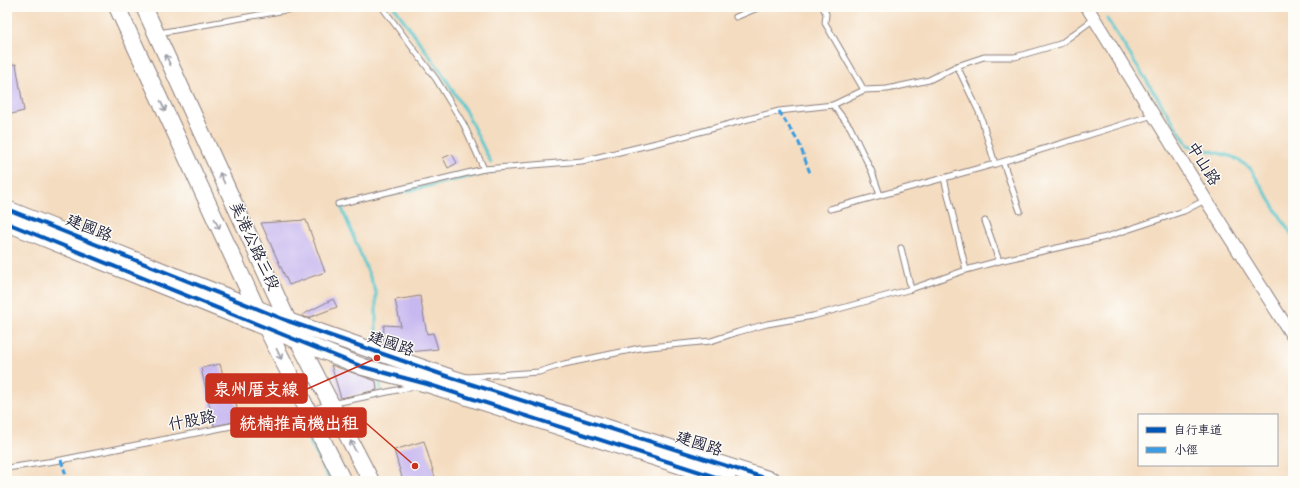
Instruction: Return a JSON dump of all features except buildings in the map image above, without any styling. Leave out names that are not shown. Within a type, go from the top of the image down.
[{"type":"main road","name":"美港公路三段","points":[[117,7],[266,328],[343,481]]},
{"type":"main road","name":"美港公路三段","points":[[144,7],[288,321],[371,481]]},
{"type":"main road","name":"建國路","points":[[7,209],[288,321],[452,378],[774,481]]},
{"type":"main road","name":"建國路","points":[[7,223],[362,368],[427,384],[728,481]]},
{"type":"street","name":"中山路","points":[[1087,7],[1206,200],[1293,337]]},
{"type":"lane","points":[[155,33],[302,7]]},
{"type":"lane","points":[[382,7],[436,78],[464,125],[484,169]]},
{"type":"lane","points":[[736,18],[760,7]]},
{"type":"lane","points":[[823,7],[826,14],[825,23],[864,90]]},
{"type":"lane","points":[[338,204],[484,169],[582,161],[779,111],[834,105],[864,90],[887,89],[929,80],[957,66],[984,57],[1015,57],[1060,44],[1095,19]]},
{"type":"lane","points":[[957,66],[980,114],[995,164]]},
{"type":"lane","points":[[834,105],[850,127],[872,172],[880,195]]},
{"type":"lane","points":[[830,209],[1003,162],[1154,115]]},
{"type":"lane","points":[[1003,162],[1020,211]]},
{"type":"lane","points":[[944,178],[966,270]]},
{"type":"lane","name":"什股路","points":[[7,468],[61,460],[307,411],[331,404],[452,378],[539,372],[564,364],[640,348],[711,341],[767,324],[813,316],[911,289],[966,270],[999,261],[1106,236],[1184,211],[1206,200]]},
{"type":"lane","points":[[985,221],[999,261]]},
{"type":"lane","points":[[902,248],[911,289]]},
{"type":"waterway","points":[[394,7],[442,73],[465,110],[491,163]]},
{"type":"waterway","points":[[1107,19],[1188,145],[1233,157],[1250,168],[1293,237]]},
{"type":"waterway","points":[[376,345],[376,292],[341,206],[495,171]]},
{"type":"waterway","points":[[379,378],[381,392],[379,393]]},
{"type":"waterway","points":[[303,416],[298,418],[330,481]]},
{"type":"marked path","points":[[779,111],[799,143],[810,173]]},
{"type":"marked path","points":[[61,460],[68,481]]},
{"type":"cycle path","points":[[7,209],[288,321],[452,378],[774,481]]},
{"type":"cycle path","points":[[7,223],[363,367],[427,384],[728,481]]},
{"type":"place","name":"泉州厝支線","points":[[377,358]]},
{"type":"place","name":"統楠推高機出租","points":[[415,466]]}]
